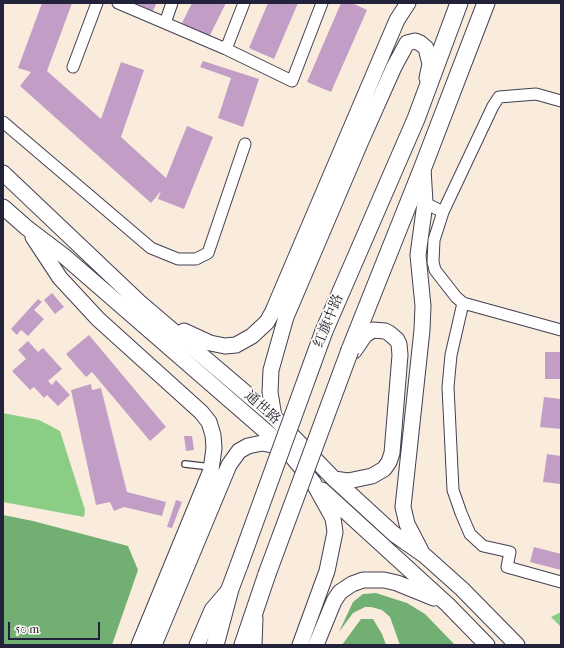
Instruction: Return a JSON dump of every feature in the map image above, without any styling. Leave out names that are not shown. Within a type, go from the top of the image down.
[{"type":"main road","points":[[139,302],[192,336],[210,343],[225,346],[236,345],[260,330],[273,311],[397,20],[408,3]]},
{"type":"main road","name":"红旗中路","points":[[215,645],[230,589],[324,331],[416,119],[459,3]]},
{"type":"main road","name":"红旗中路","points":[[243,645],[267,574],[350,350],[486,3]]},
{"type":"main road","points":[[274,417],[270,392],[271,370],[286,317],[394,67],[407,43],[413,41],[424,45],[428,53],[430,64],[416,119]]},
{"type":"main road","points":[[423,167],[425,203],[418,255],[423,306],[422,330],[404,507],[409,529],[424,555]]},
{"type":"main road","name":"通世路","points":[[3,173],[139,302],[274,417],[334,479],[394,534],[424,555],[462,589],[517,645]]},
{"type":"main road","points":[[3,206],[27,228],[64,256],[285,448],[313,482],[448,605],[487,645]]},
{"type":"main road","points":[[27,228],[60,278],[98,318],[205,417],[211,426],[214,435],[214,448],[211,467],[139,645]]},
{"type":"main road","points":[[334,479],[348,481],[372,476],[384,469],[389,462],[394,444],[400,355],[397,340],[385,331],[369,332],[365,335],[344,366]]},
{"type":"main road","points":[[154,645],[229,465],[239,451],[248,446],[272,444],[285,448]]},
{"type":"main road","points":[[300,645],[327,571],[332,553],[335,532],[333,518],[313,482]]},
{"type":"main road","points":[[316,645],[327,614],[340,592],[352,584],[363,580],[384,580],[397,583],[448,605]]},
{"type":"main road","points":[[197,645],[212,610],[230,589]]},
{"type":"main road","points":[[254,645],[256,606]]},
{"type":"street","points":[[73,67],[97,3]]},
{"type":"street","points":[[118,3],[226,49],[292,81],[322,3]]},
{"type":"street","points":[[165,23],[172,3]]},
{"type":"street","points":[[226,49],[244,3]]},
{"type":"street","points":[[561,101],[536,94],[499,97],[492,106],[442,212],[434,240],[433,262],[435,270],[456,297],[463,303],[561,330]]},
{"type":"street","points":[[3,122],[150,248],[178,259],[196,259],[208,253],[245,144]]},
{"type":"street","points":[[425,203],[442,212]]},
{"type":"street","points":[[463,303],[451,355],[448,388],[453,490],[461,513],[470,534],[484,546],[510,552],[507,566],[561,582]]},
{"type":"lane","points":[[185,464],[211,467]]},
{"type":"green space","points":[[3,413],[39,420],[60,431],[85,510],[84,517],[3,502]]},
{"type":"green space","points":[[3,515],[33,521],[128,546],[138,570],[112,645],[3,645]]},
{"type":"green space","points":[[376,593],[407,603],[425,614],[455,645],[400,645],[390,617],[382,610],[371,607],[365,607],[353,613],[339,632],[353,602],[363,594]]},
{"type":"green space","points":[[561,612],[561,627],[551,617]]},
{"type":"green space","points":[[361,619],[373,619],[382,634],[386,645],[342,645]]},
{"type":"building","points":[[42,3],[72,3],[47,71],[101,119],[121,62],[144,70],[121,137],[166,178],[187,126],[213,137],[184,209],[158,199],[161,191],[151,203],[20,86],[31,72],[18,68]]},
{"type":"building","points":[[135,3],[157,3],[152,12]]},
{"type":"building","points":[[192,3],[226,3],[209,37],[182,23]]},
{"type":"building","points":[[268,3],[298,3],[274,59],[249,48]]},
{"type":"building","points":[[341,3],[352,3],[367,10],[331,92],[307,82]]},
{"type":"building","points":[[203,61],[259,79],[243,127],[218,118],[231,78],[200,67]]},
{"type":"building","points":[[52,293],[64,307],[55,314],[44,300]]},
{"type":"building","points":[[38,299],[42,302],[34,310],[44,319],[28,336],[21,330],[17,335],[11,329]]},
{"type":"building","points":[[89,335],[166,427],[150,441],[92,372],[86,377],[66,354]]},
{"type":"building","points":[[28,341],[38,352],[43,348],[62,369],[48,381],[52,385],[56,380],[70,395],[58,406],[47,395],[44,398],[34,387],[30,390],[12,371],[26,359],[18,350]]},
{"type":"building","points":[[545,352],[561,352],[561,379],[545,379]]},
{"type":"building","points":[[91,384],[92,390],[101,388],[127,492],[166,502],[162,516],[124,507],[114,511],[110,502],[96,505],[71,390]]},
{"type":"building","points":[[544,397],[561,399],[561,429],[540,427]]},
{"type":"building","points":[[184,436],[192,436],[194,450],[186,451]]},
{"type":"building","points":[[547,454],[561,456],[561,484],[543,482]]},
{"type":"building","points":[[176,500],[182,502],[172,528],[167,527]]},
{"type":"building","points":[[534,547],[561,554],[561,570],[530,562]]}]
